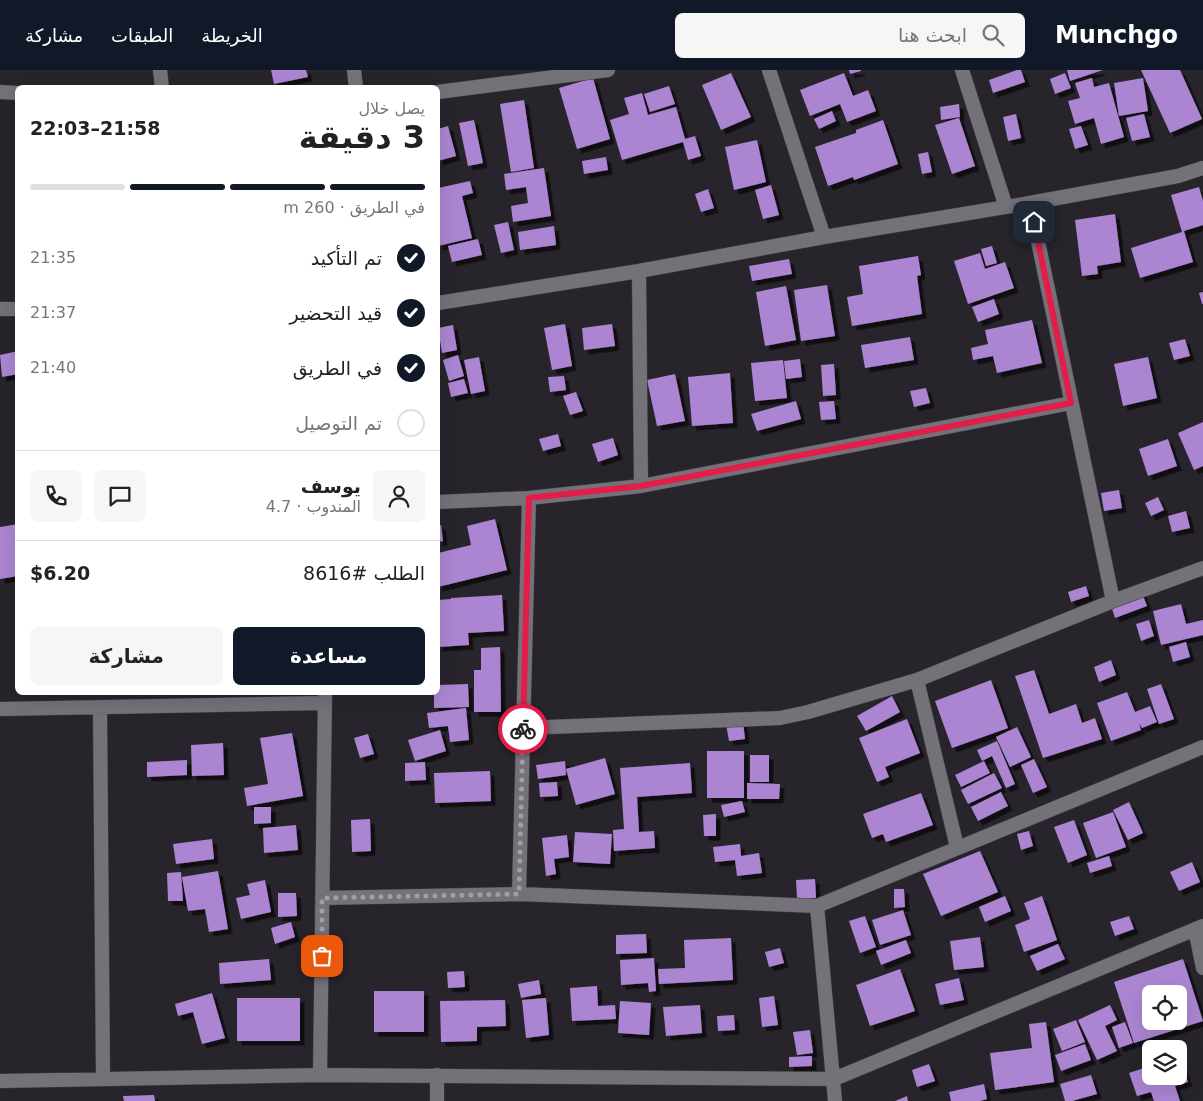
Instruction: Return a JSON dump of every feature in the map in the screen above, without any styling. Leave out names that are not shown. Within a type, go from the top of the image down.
[{"type":"street","points":[[160,70],[162,85]]},
{"type":"street","points":[[354,70],[356,85]]},
{"type":"street","points":[[440,92],[608,70]]},
{"type":"street","points":[[769,70],[824,237]]},
{"type":"street","points":[[962,70],[1006,207]]},
{"type":"street","points":[[0,92],[15,93]]},
{"type":"street","points":[[440,303],[639,271],[824,237],[1030,204],[1178,176],[1203,168]]},
{"type":"street","points":[[1030,204],[1113,601]]},
{"type":"street","points":[[639,271],[641,486]]},
{"type":"street","points":[[0,309],[15,309]]},
{"type":"street","points":[[440,502],[529,498],[641,486],[1071,403]]},
{"type":"street","points":[[519,894],[529,498]]},
{"type":"street","points":[[523,728],[780,718],[808,712],[917,680],[1113,601],[1203,568]]},
{"type":"street","points":[[917,680],[957,847]]},
{"type":"street","points":[[0,709],[324,698],[320,1074]]},
{"type":"street","points":[[100,707],[103,1079]]},
{"type":"street","points":[[322,898],[519,894],[817,906],[1203,747]]},
{"type":"street","points":[[817,906],[835,1101]]},
{"type":"street","points":[[0,1081],[320,1074],[834,1079],[1199,928],[1203,968]]},
{"type":"street","points":[[436,1075],[437,1101]]},
{"type":"building","points":[[271,70],[306,70],[308,77],[274,84]]},
{"type":"building","points":[[849,70],[861,70],[861,71],[850,74]]},
{"type":"building","points":[[1021,70],[1025,82],[993,93],[989,80]]},
{"type":"building","points":[[1067,70],[1103,70],[1070,81]]},
{"type":"building","points":[[1141,70],[1180,70],[1202,119],[1170,133]]},
{"type":"building","points":[[731,73],[751,117],[721,130],[702,85]]},
{"type":"building","points":[[844,73],[853,96],[868,90],[876,111],[847,122],[840,104],[810,116],[800,90]]},
{"type":"building","points":[[1065,73],[1071,88],[1055,94],[1050,79]]},
{"type":"building","points":[[593,78],[610,139],[577,149],[559,88]]},
{"type":"building","points":[[1092,78],[1094,87],[1109,83],[1124,137],[1101,144],[1094,118],[1075,124],[1068,101],[1080,98],[1075,83]]},
{"type":"building","points":[[1143,78],[1148,111],[1119,116],[1114,83]]},
{"type":"building","points":[[669,86],[675,104],[650,112],[644,94]]},
{"type":"building","points":[[642,93],[648,115],[676,107],[685,139],[695,136],[701,156],[688,160],[683,142],[622,160],[610,120],[629,114],[624,98]]},
{"type":"building","points":[[524,100],[534,168],[511,172],[500,104]]},
{"type":"building","points":[[959,104],[960,117],[941,120],[940,107]]},
{"type":"building","points":[[832,111],[836,121],[819,129],[814,119]]},
{"type":"building","points":[[1016,114],[1021,138],[1008,141],[1003,117]]},
{"type":"building","points":[[1144,114],[1150,137],[1132,141],[1126,118]]},
{"type":"building","points":[[959,118],[975,166],[952,174],[935,125]]},
{"type":"building","points":[[474,120],[483,163],[468,166],[459,123]]},
{"type":"building","points":[[883,120],[898,164],[854,180],[853,177],[828,186],[815,147],[856,133],[856,130]]},
{"type":"building","points":[[448,126],[456,156],[440,160],[440,128]]},
{"type":"building","points":[[1081,126],[1088,145],[1075,149],[1069,129]]},
{"type":"building","points":[[757,140],[766,182],[734,190],[725,147]]},
{"type":"building","points":[[928,152],[932,172],[922,174],[918,154]]},
{"type":"building","points":[[606,157],[608,170],[584,174],[582,161]]},
{"type":"building","points":[[544,168],[551,216],[513,222],[511,206],[528,203],[526,187],[506,190],[504,174]]},
{"type":"building","points":[[470,181],[473,193],[462,196],[472,238],[440,246],[440,188]]},
{"type":"building","points":[[771,185],[779,215],[763,219],[755,190]]},
{"type":"building","points":[[1199,187],[1203,201],[1203,225],[1184,231],[1193,262],[1140,278],[1131,248],[1182,232],[1171,195]]},
{"type":"building","points":[[708,189],[714,208],[701,212],[695,194]]},
{"type":"building","points":[[1115,214],[1121,262],[1097,266],[1098,274],[1082,276],[1075,220]]},
{"type":"building","points":[[508,222],[514,250],[501,253],[494,225]]},
{"type":"building","points":[[554,226],[556,245],[520,250],[518,232]]},
{"type":"building","points":[[478,239],[482,255],[452,262],[448,246]]},
{"type":"building","points":[[992,246],[997,263],[986,266],[981,249]]},
{"type":"building","points":[[980,253],[985,269],[1005,262],[1014,288],[968,304],[954,261]]},
{"type":"building","points":[[918,256],[921,275],[917,276],[922,314],[852,326],[847,297],[863,294],[859,266]]},
{"type":"building","points":[[789,259],[792,274],[752,281],[749,266]]},
{"type":"building","points":[[827,285],[835,336],[801,341],[794,290]]},
{"type":"building","points":[[786,286],[796,340],[765,346],[756,292]]},
{"type":"building","points":[[1203,292],[1203,304],[1202,304],[1199,293]]},
{"type":"building","points":[[994,299],[999,314],[978,322],[972,307]]},
{"type":"building","points":[[1032,320],[1042,363],[997,373],[993,356],[973,360],[971,348],[988,344],[985,330]]},
{"type":"building","points":[[565,324],[572,366],[552,370],[544,328]]},
{"type":"building","points":[[612,324],[615,346],[584,350],[582,328]]},
{"type":"building","points":[[453,325],[457,350],[442,353],[440,328]]},
{"type":"building","points":[[910,337],[914,360],[865,368],[861,345]]},
{"type":"building","points":[[1185,339],[1190,356],[1174,360],[1169,343]]},
{"type":"building","points":[[15,352],[15,375],[2,377],[0,355]]},
{"type":"building","points":[[458,355],[464,376],[449,381],[443,360]]},
{"type":"building","points":[[479,357],[485,391],[471,394],[464,360]]},
{"type":"building","points":[[1148,357],[1157,398],[1123,406],[1114,364]]},
{"type":"building","points":[[800,359],[802,377],[786,379],[784,361]]},
{"type":"building","points":[[783,360],[787,398],[755,401],[751,363]]},
{"type":"building","points":[[834,364],[836,395],[823,396],[821,365]]},
{"type":"building","points":[[730,373],[733,423],[692,426],[688,377]]},
{"type":"building","points":[[675,374],[685,421],[657,426],[647,380]]},
{"type":"building","points":[[564,376],[566,390],[550,392],[548,377]]},
{"type":"building","points":[[464,379],[468,393],[451,397],[448,383]]},
{"type":"building","points":[[926,388],[930,403],[914,407],[910,391]]},
{"type":"building","points":[[576,392],[583,411],[570,415],[563,396]]},
{"type":"building","points":[[796,401],[801,419],[757,431],[751,414]]},
{"type":"building","points":[[834,401],[836,419],[821,420],[819,402]]},
{"type":"building","points":[[1203,422],[1203,466],[1194,470],[1178,433]]},
{"type":"building","points":[[558,434],[561,446],[543,451],[539,439]]},
{"type":"building","points":[[613,438],[618,455],[598,462],[592,444]]},
{"type":"building","points":[[1168,439],[1177,466],[1148,476],[1139,449]]},
{"type":"building","points":[[1119,490],[1122,508],[1104,511],[1101,493]]},
{"type":"building","points":[[1158,497],[1164,510],[1151,516],[1145,503]]},
{"type":"building","points":[[1186,511],[1190,528],[1172,532],[1168,516]]},
{"type":"building","points":[[495,519],[507,570],[440,587],[440,553],[471,545],[467,526]]},
{"type":"building","points":[[15,524],[15,576],[0,579],[0,527]]},
{"type":"building","points":[[440,525],[441,525],[443,541],[440,542]]},
{"type":"building","points":[[1086,586],[1089,596],[1071,602],[1068,592]]},
{"type":"building","points":[[1140,588],[1147,606],[1115,618],[1109,599]]},
{"type":"building","points":[[502,595],[504,631],[468,633],[469,645],[440,647],[440,600]]},
{"type":"building","points":[[1181,604],[1186,624],[1203,620],[1203,635],[1161,645],[1153,611]]},
{"type":"building","points":[[1149,620],[1154,636],[1141,641],[1136,624]]},
{"type":"building","points":[[1186,642],[1190,657],[1173,662],[1169,647]]},
{"type":"building","points":[[500,647],[501,712],[474,712],[474,670],[481,670],[481,648]]},
{"type":"building","points":[[1111,660],[1116,675],[1099,682],[1094,667]]},
{"type":"building","points":[[1034,670],[1049,714],[1076,704],[1082,723],[1095,718],[1102,739],[1043,758],[1015,676]]},
{"type":"building","points":[[991,680],[1008,728],[952,748],[935,701]]},
{"type":"building","points":[[468,684],[469,707],[434,708],[434,695],[440,695],[440,685]]},
{"type":"building","points":[[1161,684],[1174,719],[1159,724],[1147,689]]},
{"type":"building","points":[[1127,692],[1135,712],[1150,706],[1157,722],[1142,728],[1139,723],[1141,730],[1111,741],[1097,703]]},
{"type":"building","points":[[892,696],[900,712],[866,731],[857,716]]},
{"type":"building","points":[[466,708],[469,740],[450,742],[448,726],[429,728],[427,713]]},
{"type":"building","points":[[907,719],[920,753],[885,767],[889,777],[877,782],[859,738]]},
{"type":"building","points":[[743,722],[745,739],[729,741],[726,724]]},
{"type":"building","points":[[1017,727],[1031,757],[1010,767],[996,737]]},
{"type":"building","points":[[440,730],[446,751],[415,761],[408,740]]},
{"type":"building","points":[[292,733],[303,796],[247,806],[244,788],[268,784],[260,738]]},
{"type":"building","points":[[368,734],[374,754],[360,758],[354,738]]},
{"type":"building","points":[[997,741],[1015,784],[1006,788],[992,756],[982,761],[977,750]]},
{"type":"building","points":[[223,743],[224,775],[192,776],[191,745]]},
{"type":"building","points":[[707,751],[744,751],[744,798],[707,798]]},
{"type":"building","points":[[750,755],[769,755],[769,782],[750,782]]},
{"type":"building","points":[[605,758],[615,794],[576,805],[566,769]]},
{"type":"building","points":[[1034,759],[1047,787],[1033,793],[1021,765]]},
{"type":"building","points":[[187,760],[187,775],[147,777],[147,762]]},
{"type":"building","points":[[565,761],[566,775],[538,779],[536,765]]},
{"type":"building","points":[[984,761],[990,773],[961,787],[955,775]]},
{"type":"building","points":[[425,762],[426,780],[405,781],[405,763]]},
{"type":"building","points":[[690,763],[692,793],[637,797],[639,832],[654,831],[655,848],[614,851],[613,830],[624,829],[620,768]]},
{"type":"building","points":[[490,771],[491,801],[435,803],[434,773]]},
{"type":"building","points":[[994,773],[1002,788],[968,804],[961,790]]},
{"type":"building","points":[[557,782],[558,796],[540,797],[539,783]]},
{"type":"building","points":[[747,783],[780,784],[779,799],[747,799]]},
{"type":"building","points":[[1001,792],[1008,806],[978,821],[971,807]]},
{"type":"building","points":[[921,793],[933,825],[886,842],[883,834],[872,838],[863,814]]},
{"type":"building","points":[[742,801],[745,812],[724,817],[721,805]]},
{"type":"building","points":[[1129,802],[1143,833],[1128,840],[1113,810]]},
{"type":"building","points":[[254,807],[271,807],[271,823],[254,824]]},
{"type":"building","points":[[1113,812],[1126,847],[1096,858],[1083,823]]},
{"type":"building","points":[[716,814],[716,836],[704,836],[703,815]]},
{"type":"building","points":[[370,819],[371,851],[352,852],[351,820]]},
{"type":"building","points":[[1074,820],[1087,855],[1068,863],[1054,827]]},
{"type":"building","points":[[296,825],[298,850],[264,853],[263,828]]},
{"type":"building","points":[[1029,831],[1033,846],[1021,850],[1017,834]]},
{"type":"building","points":[[575,832],[612,834],[610,864],[573,862]]},
{"type":"building","points":[[567,835],[569,857],[554,859],[556,874],[546,876],[542,838]]},
{"type":"building","points":[[212,839],[214,859],[176,864],[173,844]]},
{"type":"building","points":[[740,844],[741,856],[759,853],[762,873],[737,876],[735,860],[715,862],[713,847]]},
{"type":"building","points":[[980,851],[998,892],[941,916],[923,874]]},
{"type":"building","points":[[1109,856],[1112,866],[1090,873],[1087,863]]},
{"type":"building","points":[[1192,862],[1200,882],[1179,891],[1170,872]]},
{"type":"building","points":[[218,871],[228,929],[209,932],[205,909],[188,911],[182,877]]},
{"type":"building","points":[[181,872],[183,901],[168,901],[167,873]]},
{"type":"building","points":[[815,879],[816,898],[797,899],[796,880]]},
{"type":"building","points":[[265,880],[271,912],[241,919],[236,898],[250,895],[247,884]]},
{"type":"building","points":[[894,889],[904,889],[905,907],[894,908]]},
{"type":"building","points":[[278,893],[296,893],[297,916],[278,917]]},
{"type":"building","points":[[1005,896],[1011,911],[985,922],[979,907]]},
{"type":"building","points":[[1042,896],[1057,940],[1024,952],[1015,925],[1030,919],[1024,903]]},
{"type":"building","points":[[903,910],[911,935],[880,945],[872,920]]},
{"type":"building","points":[[865,916],[876,947],[860,953],[849,921]]},
{"type":"building","points":[[1129,916],[1134,929],[1115,936],[1110,922]]},
{"type":"building","points":[[291,922],[295,937],[275,944],[271,928]]},
{"type":"building","points":[[646,934],[647,953],[616,954],[616,935]]},
{"type":"building","points":[[980,937],[984,967],[954,970],[950,941]]},
{"type":"building","points":[[731,938],[733,980],[659,984],[658,969],[685,968],[684,940]]},
{"type":"building","points":[[906,940],[911,953],[881,965],[876,951]]},
{"type":"building","points":[[1058,944],[1065,959],[1037,971],[1030,956]]},
{"type":"building","points":[[780,948],[784,963],[769,967],[765,952]]},
{"type":"building","points":[[654,958],[656,991],[649,992],[648,983],[621,985],[620,960]]},
{"type":"building","points":[[269,959],[271,980],[220,984],[219,963]]},
{"type":"building","points":[[1183,959],[1203,1021],[1187,1026],[1187,985],[1142,985],[1142,1030],[1175,1030],[1134,1043],[1114,982]]},
{"type":"building","points":[[900,969],[915,1011],[870,1026],[856,985]]},
{"type":"building","points":[[464,971],[465,987],[448,988],[447,972]]},
{"type":"building","points":[[959,978],[964,1000],[940,1005],[935,984]]},
{"type":"building","points":[[539,980],[541,994],[521,998],[518,984]]},
{"type":"building","points":[[597,986],[598,1006],[615,1005],[616,1019],[572,1021],[570,988]]},
{"type":"building","points":[[374,991],[424,991],[424,1032],[374,1032]]},
{"type":"building","points":[[212,993],[225,1038],[202,1044],[193,1012],[178,1016],[175,1004]]},
{"type":"building","points":[[774,996],[778,1025],[762,1027],[759,998]]},
{"type":"building","points":[[237,998],[300,998],[300,1041],[237,1041]]},
{"type":"building","points":[[546,998],[549,1035],[526,1038],[522,1000]]},
{"type":"building","points":[[505,1000],[506,1026],[477,1027],[477,1041],[441,1042],[440,1001]]},
{"type":"building","points":[[620,1001],[651,1003],[649,1035],[618,1033]]},
{"type":"building","points":[[700,1005],[702,1033],[666,1036],[663,1007]]},
{"type":"building","points":[[1110,1005],[1117,1020],[1105,1026],[1117,1051],[1097,1060],[1078,1020]]},
{"type":"building","points":[[734,1015],[735,1030],[718,1031],[717,1016]]},
{"type":"building","points":[[1076,1020],[1085,1042],[1062,1051],[1053,1029]]},
{"type":"building","points":[[1046,1022],[1054,1082],[995,1090],[990,1053],[1032,1048],[1029,1024]]},
{"type":"building","points":[[1125,1022],[1133,1043],[1119,1048],[1112,1027]]},
{"type":"building","points":[[810,1030],[813,1053],[797,1055],[793,1032]]},
{"type":"building","points":[[1085,1044],[1091,1060],[1061,1071],[1055,1055]]},
{"type":"building","points":[[812,1056],[812,1066],[789,1067],[789,1057]]},
{"type":"building","points":[[929,1064],[935,1081],[917,1087],[912,1070]]},
{"type":"building","points":[[1142,1069],[1142,1085],[1178,1085],[1175,1086],[1180,1101],[1154,1101],[1151,1092],[1137,1096],[1129,1073]]},
{"type":"building","points":[[1091,1075],[1097,1094],[1065,1101],[1060,1084]]},
{"type":"building","points":[[984,1084],[987,1099],[980,1101],[951,1101],[949,1092]]},
{"type":"building","points":[[154,1095],[155,1101],[124,1101],[123,1096]]},
{"type":"building","points":[[907,1096],[908,1101],[895,1101]]},
{"type":"way so far","points":[[322,956],[322,898],[519,894],[523,729]]},
{"type":"route","points":[[523,729],[529,498],[641,486],[1071,403],[1034,222]]}]
